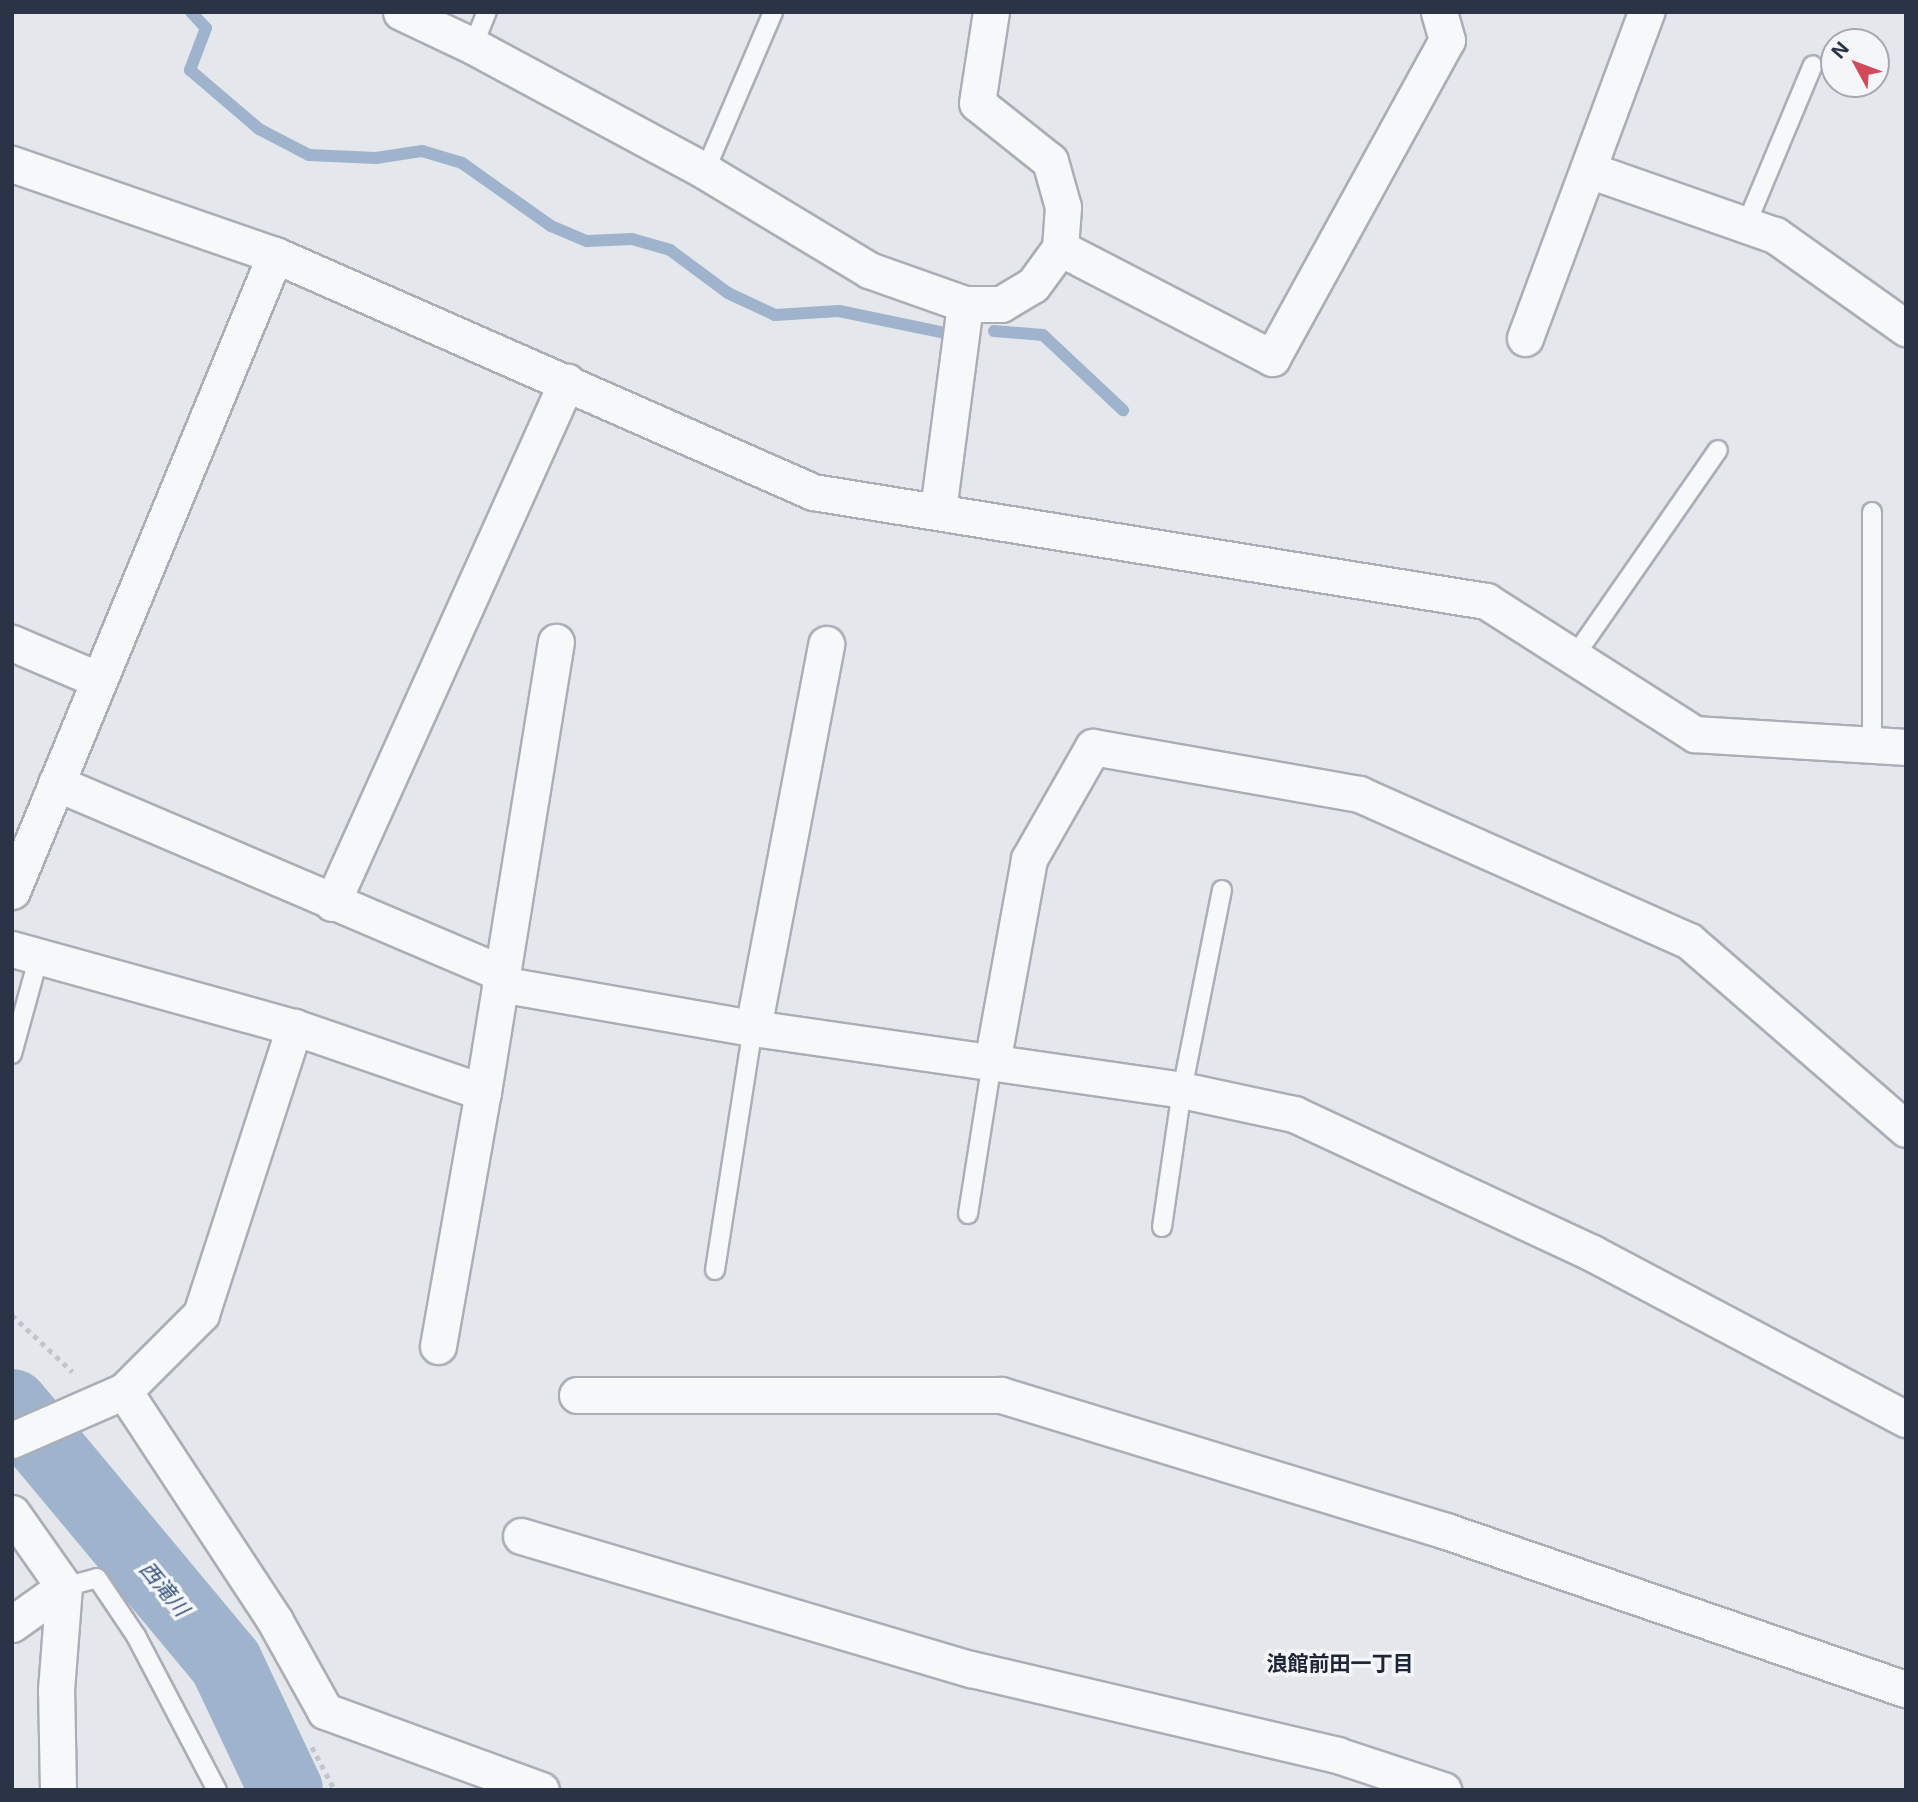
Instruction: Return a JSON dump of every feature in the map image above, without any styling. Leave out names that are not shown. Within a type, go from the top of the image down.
[{"type":"street","points":[[401,12],[473,46],[705,170],[869,270],[965,304],[1001,304],[1033,285],[1060,248],[1063,207],[1050,161],[977,103],[991,12]]},
{"type":"street","points":[[1060,248],[1272,358],[1447,40],[1439,12]]},
{"type":"street","points":[[1525,338],[1646,12]]},
{"type":"street","points":[[12,164],[275,255],[567,381],[813,492],[938,510],[1486,601],[1695,734],[1889,748]]},
{"type":"street","points":[[1589,170],[1775,235],[1904,325]]},
{"type":"street","points":[[12,891],[275,255]]},
{"type":"street","points":[[938,510],[965,304]]},
{"type":"street","points":[[332,904],[567,381]]},
{"type":"street","points":[[438,1346],[483,1092],[556,642]]},
{"type":"street","points":[[12,643],[97,680]]},
{"type":"street","points":[[753,1028],[826,644]]},
{"type":"street","points":[[992,1063],[1028,859],[1093,747],[1359,794],[1689,941],[1906,1129]]},
{"type":"street","points":[[56,783],[501,978],[753,1028],[1182,1090],[1294,1114],[1592,1253],[1906,1419]]},
{"type":"street","points":[[26,953],[294,1027],[483,1092]]},
{"type":"street","points":[[12,1440],[124,1391],[201,1314],[294,1027]]},
{"type":"street","points":[[124,1391],[275,1621],[325,1711],[541,1790]]},
{"type":"street","points":[[577,1395],[1001,1395],[1446,1531],[1906,1689]]},
{"type":"street","points":[[12,1513],[64,1587],[56,1690],[58,1790]]},
{"type":"street","points":[[521,1536],[971,1669],[1338,1755],[1443,1790]]},
{"type":"street","points":[[12,1624],[64,1587]]},
{"type":"lane","points":[[473,46],[487,12]]},
{"type":"lane","points":[[705,170],[773,12]]},
{"type":"lane","points":[[1746,225],[1813,65]]},
{"type":"lane","points":[[1574,657],[1718,450]]},
{"type":"lane","points":[[1872,512],[1889,748]]},
{"type":"lane","points":[[1162,1227],[1182,1090],[1222,890]]},
{"type":"lane","points":[[12,1054],[26,953]]},
{"type":"lane","points":[[715,1270],[753,1028]]},
{"type":"lane","points":[[968,1214],[992,1063]]},
{"type":"lane","points":[[64,1587],[97,1578],[136,1636],[217,1790]]},
{"type":"waterway","points":[[191,12],[206,28],[190,70],[259,129],[309,155],[376,158],[422,151],[462,163],[551,226],[587,241],[632,239],[670,250],[728,293],[775,315],[839,311],[940,332]]},
{"type":"waterway","points":[[994,331],[1043,335],[1123,410]]},
{"type":"waterway","name":"西滝川","points":[[12,1406],[226,1663],[286,1790]]},
{"type":"district","name":"浪館前田一丁目","points":[[1340,1664]]}]
